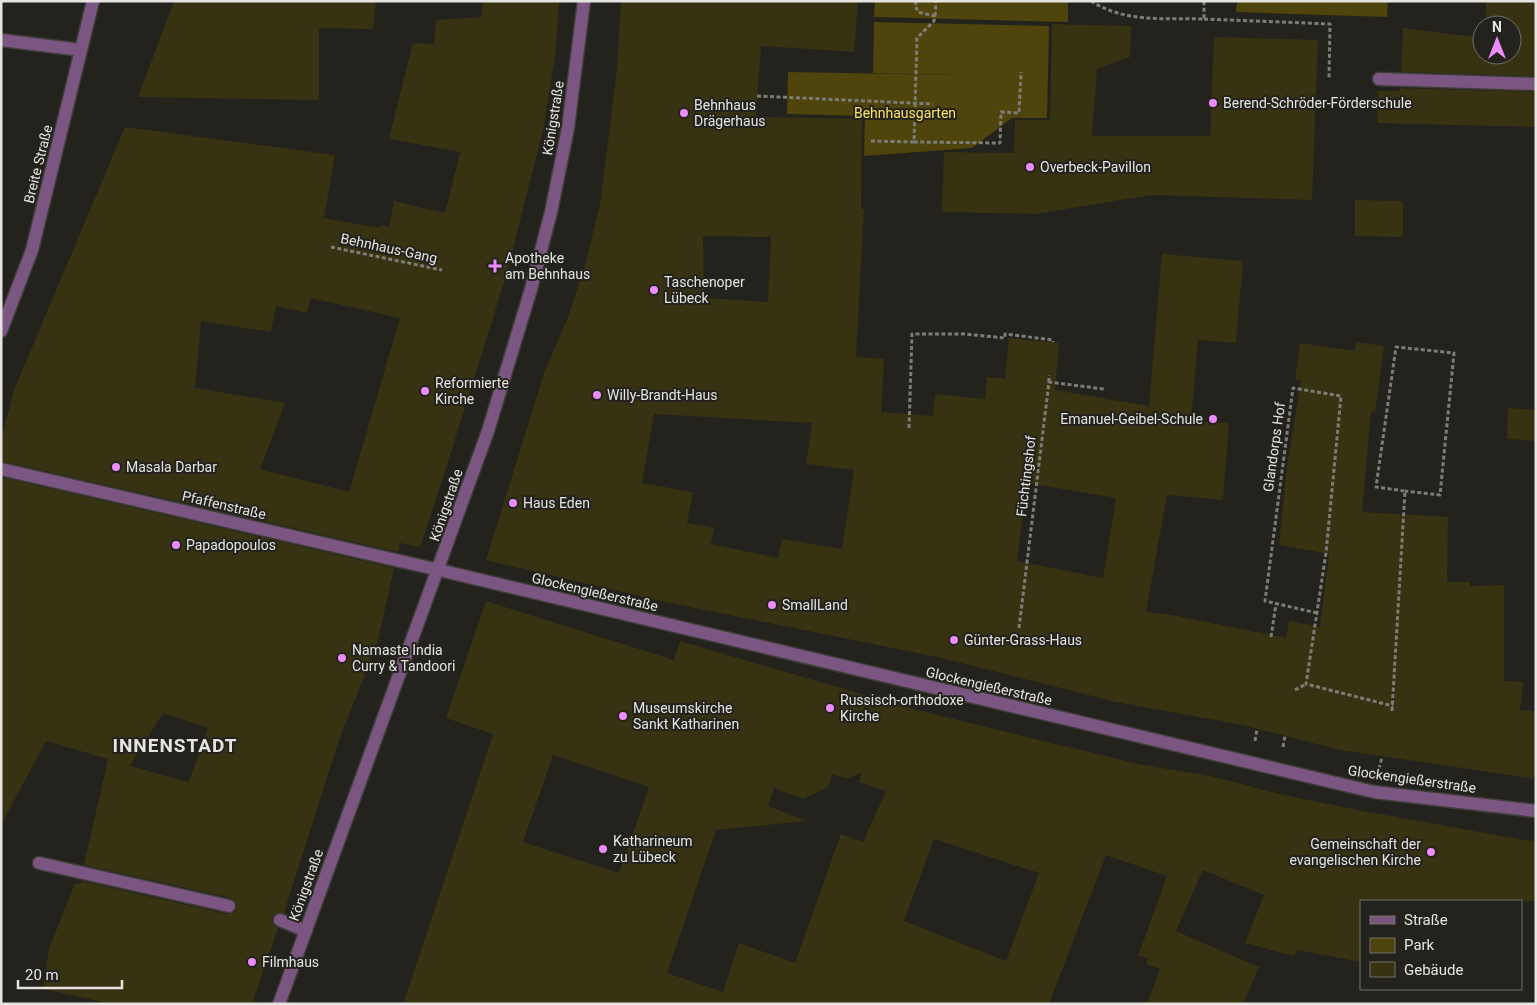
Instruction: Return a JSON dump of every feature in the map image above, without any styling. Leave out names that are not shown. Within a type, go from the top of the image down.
[{"type":"street","name":"Breite Straße","points":[[1,331],[32,250],[93,1]]},
{"type":"street","name":"Königstraße","points":[[279,1004],[376,733],[439,570],[488,431],[531,288],[551,212],[568,128],[584,1]]},
{"type":"street","points":[[1,40],[81,50]]},
{"type":"street","points":[[1378,79],[1536,84]]},
{"type":"street","name":"Pfaffenstraße","points":[[1,468],[439,570]]},
{"type":"street","name":"Glockengießerstraße","points":[[439,570],[1374,792],[1536,811]]},
{"type":"street","points":[[39,862],[229,906]]},
{"type":"street","points":[[280,920],[306,931]]},
{"type":"path","points":[[917,1],[918,12],[935,16]]},
{"type":"path","points":[[914,142],[916,38],[934,21],[936,1]]},
{"type":"path","points":[[1091,1],[1109,12],[1129,17],[1330,24],[1329,78]]},
{"type":"path","points":[[1204,1],[1204,19]]},
{"type":"path","points":[[871,141],[1000,143],[1001,112],[1019,113],[1021,72]]},
{"type":"path","points":[[757,96],[933,104]]},
{"type":"path","name":"Behnhaus-Gang","points":[[331,247],[442,270]]},
{"type":"path","points":[[909,428],[912,334],[965,334],[1005,338],[1005,334],[1052,340],[1052,342]]},
{"type":"path","points":[[1396,347],[1454,353],[1440,495],[1405,491],[1376,487],[1396,347]]},
{"type":"path","name":"Füchtingshof","points":[[1019,628],[1050,375]]},
{"type":"path","points":[[1049,382],[1104,389]]},
{"type":"path","name":"Glandorps Hof","points":[[1276,604],[1265,601],[1293,388],[1341,396],[1326,553],[1306,684]]},
{"type":"path","points":[[1392,711],[1405,491]]},
{"type":"path","points":[[1271,637],[1276,604],[1317,613]]},
{"type":"path","points":[[1295,690],[1306,684],[1393,706]]},
{"type":"green space","points":[[875,1],[1068,1],[1068,22],[874,17]]},
{"type":"green space","points":[[1237,1],[1388,1],[1387,17],[1236,12]]},
{"type":"green space","name":"Behnhausgarten","points":[[874,22],[1049,26],[1047,118],[1012,118],[972,148],[864,156],[865,116],[787,114],[788,72],[960,75],[873,73]]},
{"type":"building","points":[[174,1],[376,1],[373,29],[319,28],[319,100],[138,97]]},
{"type":"building","points":[[483,1],[559,1],[556,50],[543,130],[507,273],[420,547],[400,543],[398,552],[1,461],[1,441],[14,390],[125,127],[335,155],[324,218],[380,228],[381,225],[389,227],[394,201],[445,213],[460,152],[389,139],[413,43],[434,44],[436,20],[481,17]],"holes":[[[311,298],[400,318],[349,492],[260,469],[285,403],[195,388],[201,321],[271,332],[276,306],[307,313]]]},
{"type":"building","points":[[621,1],[858,1],[854,52],[761,46],[756,117],[862,119],[861,209],[864,209],[856,357],[884,359],[881,412],[933,416],[935,394],[985,399],[987,377],[1005,379],[1009,338],[1059,343],[1055,390],[1149,406],[1162,254],[1243,261],[1236,343],[1198,340],[1191,421],[1229,423],[1223,500],[1167,495],[1146,612],[1172,615],[1286,638],[1289,621],[1320,627],[1329,554],[1279,545],[1286,473],[1301,380],[1295,379],[1300,343],[1355,351],[1356,342],[1384,346],[1375,412],[1371,411],[1362,512],[1448,517],[1447,582],[1470,582],[1470,586],[1504,585],[1504,681],[1523,682],[1520,710],[1536,711],[1536,779],[1340,750],[1243,725],[1116,702],[937,657],[665,602],[486,560],[545,370],[567,320],[586,262],[600,204],[617,68]],"holes":[[[703,236],[771,237],[768,302],[704,298]],[[654,414],[812,423],[806,464],[854,470],[842,549],[782,539],[778,558],[711,544],[714,528],[687,523],[693,492],[642,483]],[[1027,483],[1116,498],[1103,578],[1017,561]]]},
{"type":"building","points":[[1486,1],[1536,1],[1536,76],[1401,72],[1403,28],[1472,37],[1472,65],[1522,65],[1522,15],[1486,15]]},
{"type":"building","points":[[1052,24],[1131,26],[1130,57],[1097,69],[1092,136],[1210,136],[1214,37],[1318,40],[1312,200],[1152,195],[1036,214],[942,212],[944,152],[1014,153],[1015,120],[1050,120]]},
{"type":"building","points":[[1400,88],[1536,92],[1536,127],[1377,123],[1378,91],[1400,91]]},
{"type":"building","points":[[1355,200],[1403,201],[1403,237],[1355,236]]},
{"type":"building","points":[[1508,408],[1536,410],[1536,441],[1507,439]]},
{"type":"building","points":[[1,477],[394,568],[378,641],[339,740],[284,913],[276,913],[272,917],[273,924],[278,928],[252,1004],[112,1004],[43,989],[49,949],[75,883],[81,884],[81,881],[227,914],[235,912],[237,904],[231,898],[84,865],[108,759],[46,741],[1,825]],"holes":[[[163,713],[208,728],[189,782],[130,766]]]},
{"type":"building","points":[[486,601],[674,660],[680,641],[909,708],[1138,764],[1210,776],[1284,795],[1363,811],[1536,842],[1536,901],[1360,900],[1360,962],[1297,950],[1294,956],[1245,943],[1264,895],[1203,870],[1176,931],[1259,967],[1243,1004],[1147,1004],[1160,969],[1146,964],[1148,958],[1138,956],[1167,876],[1106,855],[1049,1004],[403,1004],[493,734],[446,718]],"holes":[[[553,755],[649,787],[619,873],[523,842]],[[862,772],[859,782],[886,791],[863,842],[841,834],[795,963],[739,943],[723,992],[667,973],[716,830],[806,821],[768,806],[774,788],[803,799],[828,787],[833,774],[847,779]],[[934,839],[1039,873],[1006,961],[904,921]]]},
{"type":"place","name":"Berend-Schröder-Förderschule","points":[[1213,103]]},
{"type":"place","name":"Behnhaus Drägerhaus","points":[[684,113]]},
{"type":"place","name":"Overbeck-Pavillon","points":[[1030,167]]},
{"type":"place","name":"Apotheke am Behnhaus","points":[[495,266]]},
{"type":"place","name":"Taschenoper Lübeck","points":[[654,290]]},
{"type":"place","name":"Reformierte Kirche","points":[[425,391]]},
{"type":"place","name":"Willy-Brandt-Haus","points":[[597,395]]},
{"type":"place","name":"Emanuel-Geibel-Schule","points":[[1213,419]]},
{"type":"place","name":"Masala Darbar","points":[[116,467]]},
{"type":"place","name":"Haus Eden","points":[[513,503]]},
{"type":"place","name":"Papadopoulos","points":[[176,545]]},
{"type":"place","name":"SmallLand","points":[[772,605]]},
{"type":"place","name":"Günter-Grass-Haus","points":[[954,640]]},
{"type":"place","name":"Namaste India Curry & Tandoori","points":[[342,658]]},
{"type":"place","name":"Russisch-orthodoxe Kirche","points":[[830,708]]},
{"type":"place","name":"Museumskirche Sankt Katharinen","points":[[623,716]]},
{"type":"place","name":"Katharineum zu Lübeck","points":[[603,849]]},
{"type":"place","name":"Gemeinschaft der evangelischen Kirche","points":[[1431,852]]},
{"type":"place","name":"Filmhaus","points":[[252,962]]},
{"type":"district","name":"INNENSTADT","points":[[175,745]]}]
